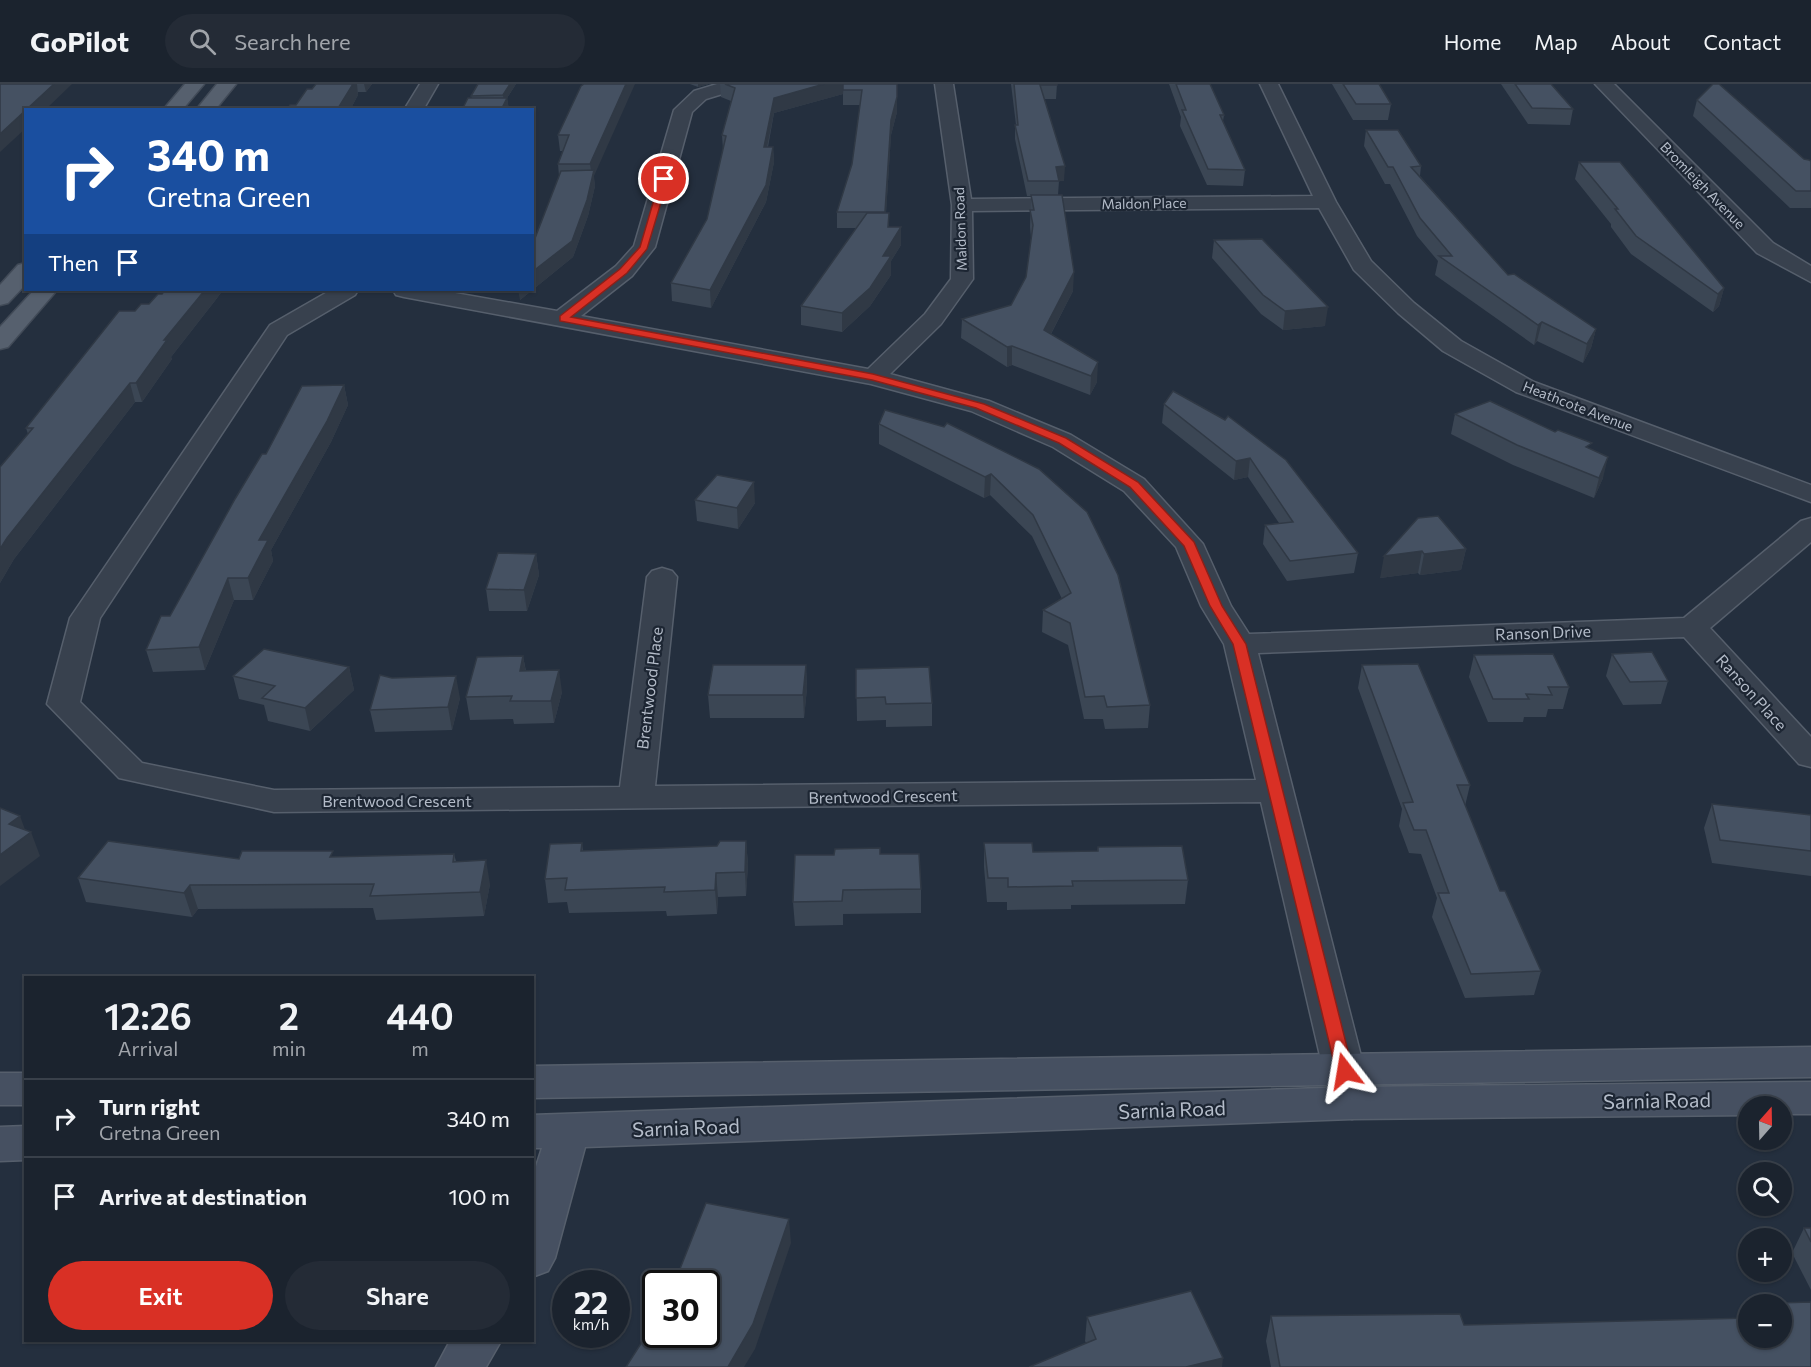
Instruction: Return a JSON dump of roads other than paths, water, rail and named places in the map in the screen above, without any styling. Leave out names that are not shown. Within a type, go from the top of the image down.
[{"type":"main road","points":[[174,108],[195,84]]},
{"type":"main road","points":[[207,108],[227,84]]},
{"type":"main road","points":[[0,298],[24,272]]},
{"type":"main road","points":[[0,342],[45,291]]},
{"type":"main road","name":"Sarnia Road","points":[[550,1132],[1811,1062]]},
{"type":"main road","name":"Sarnia Road","points":[[534,1082],[1348,1087],[1811,1098]]},
{"type":"main road","points":[[0,1089],[24,1089]]},
{"type":"main road","points":[[534,1244],[550,1132]]},
{"type":"main road","points":[[0,1144],[24,1143]]},
{"type":"main road","points":[[460,1367],[476,1342]]},
{"type":"street","points":[[414,108],[429,84]]},
{"type":"street","points":[[563,318],[624,271],[644,247],[684,110],[700,95],[736,84]]},
{"type":"street","name":"Maldon Road","points":[[873,377],[933,320],[962,279],[962,205],[944,84]]},
{"type":"street","name":"Heathcote Avenue","points":[[1269,84],[1326,202],[1362,265],[1406,308],[1452,346],[1526,387],[1811,494]]},
{"type":"street","name":"Bromleigh Avenue","points":[[1604,84],[1765,248],[1811,275]]},
{"type":"street","name":"Maldon Place","points":[[962,205],[1326,202]]},
{"type":"street","name":"Brentwood Crescent","points":[[345,291],[278,330],[85,618],[63,704],[131,771],[274,801],[1277,791]]},
{"type":"street","points":[[410,291],[873,377],[980,406],[1062,441],[1134,485],[1189,544],[1216,606],[1240,644],[1348,1087]]},
{"type":"street","points":[[1692,627],[1811,527]]},
{"type":"street","name":"Brentwood Place","points":[[636,799],[662,577]]},
{"type":"street","name":"Ranson Drive","points":[[1240,644],[1692,627]]},
{"type":"street","name":"Ranson Place","points":[[1692,627],[1811,757]]}]
